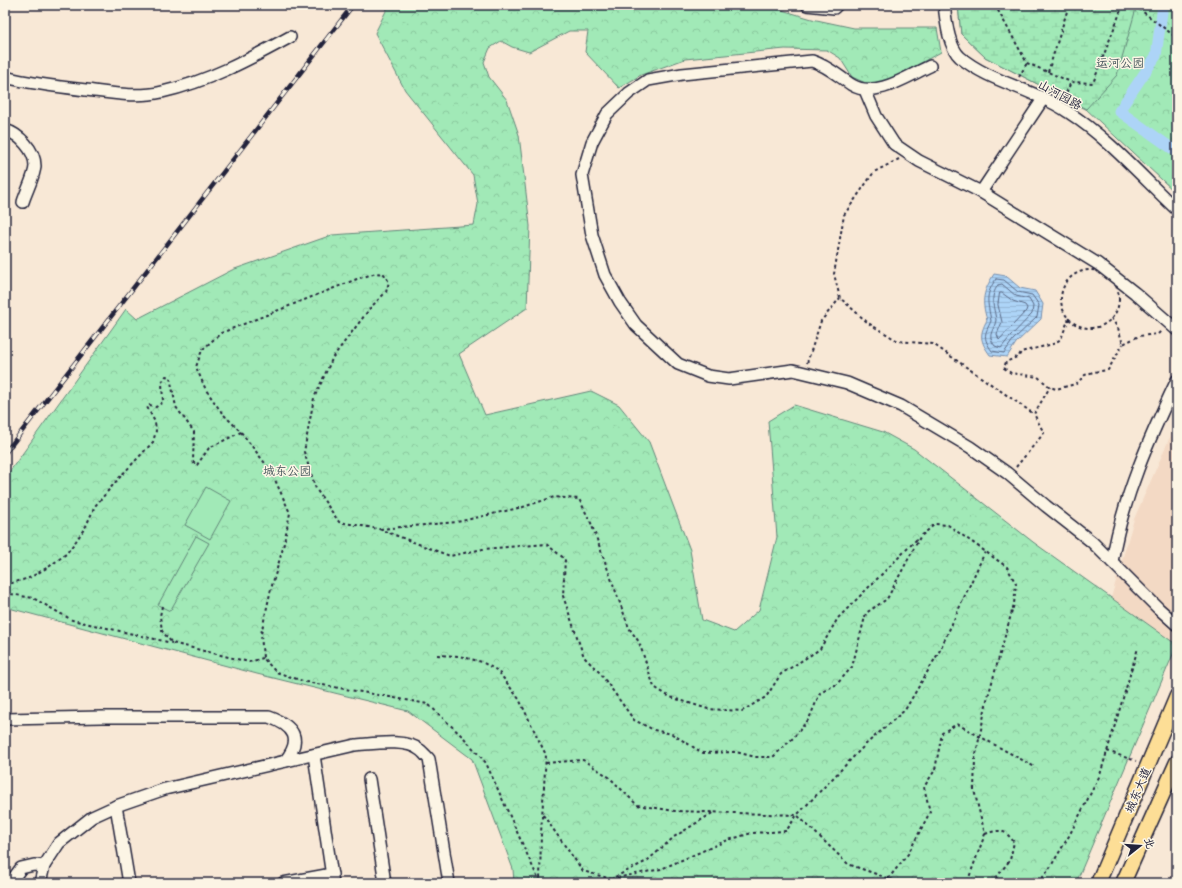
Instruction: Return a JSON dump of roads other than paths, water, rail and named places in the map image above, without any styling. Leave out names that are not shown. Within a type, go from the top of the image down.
[{"type":"main road","name":"城东大道","points":[[1098,883],[1177,696]]},
{"type":"main road","name":"城东大道","points":[[1123,883],[1177,762]]},
{"type":"street","points":[[807,5],[834,8],[837,5]]},
{"type":"street","name":"山河园路","points":[[944,5],[949,38],[958,56],[979,69],[1060,107],[1091,128],[1177,210]]},
{"type":"street","points":[[5,77],[28,83],[130,95],[160,93],[191,84],[257,55],[290,37]]},
{"type":"street","points":[[930,66],[894,83],[876,89],[865,90],[853,86],[825,65],[812,61],[682,74],[648,80],[629,93],[607,114],[592,142],[582,176],[592,234],[605,275],[620,302],[636,325],[678,364],[708,376],[729,379],[793,370],[847,383],[901,406],[970,447],[1010,475],[1046,506],[1092,542],[1177,625]]},
{"type":"street","points":[[865,90],[876,116],[894,144],[909,154],[981,192],[1098,264],[1173,326]]},
{"type":"street","points":[[981,192],[1043,99]]},
{"type":"street","points":[[5,130],[20,137],[31,152],[35,166],[23,202]]},
{"type":"street","points":[[1112,562],[1116,536],[1130,493],[1162,411],[1177,380]]},
{"type":"street","points":[[5,719],[102,717],[269,718],[282,722],[292,731],[295,739],[294,750],[285,761]]},
{"type":"street","points":[[40,883],[44,866],[59,843],[92,817],[116,806],[165,789],[355,745],[385,742],[409,745],[420,749],[428,759],[432,775],[449,883]]},
{"type":"street","points":[[283,883],[332,879],[314,755]]},
{"type":"street","points":[[369,778],[385,883]]},
{"type":"street","points":[[116,806],[129,883]]},
{"type":"street","points":[[10,883],[21,868],[34,865],[44,866]]},
{"type":"water","points":[[994,274],[1006,276],[1020,288],[1035,291],[1043,304],[1041,319],[1016,343],[1007,357],[990,355],[984,346],[982,338],[987,320],[984,307],[984,296],[987,286]]},
{"type":"waterway","points":[[1163,5],[1156,56],[1119,111],[1177,152]]},
{"type":"railway","points":[[5,453],[353,5]]},
{"type":"park label","name":"运河公园","points":[[1120,63]]},
{"type":"park label","name":"城东公园","points":[[287,471]]}]
